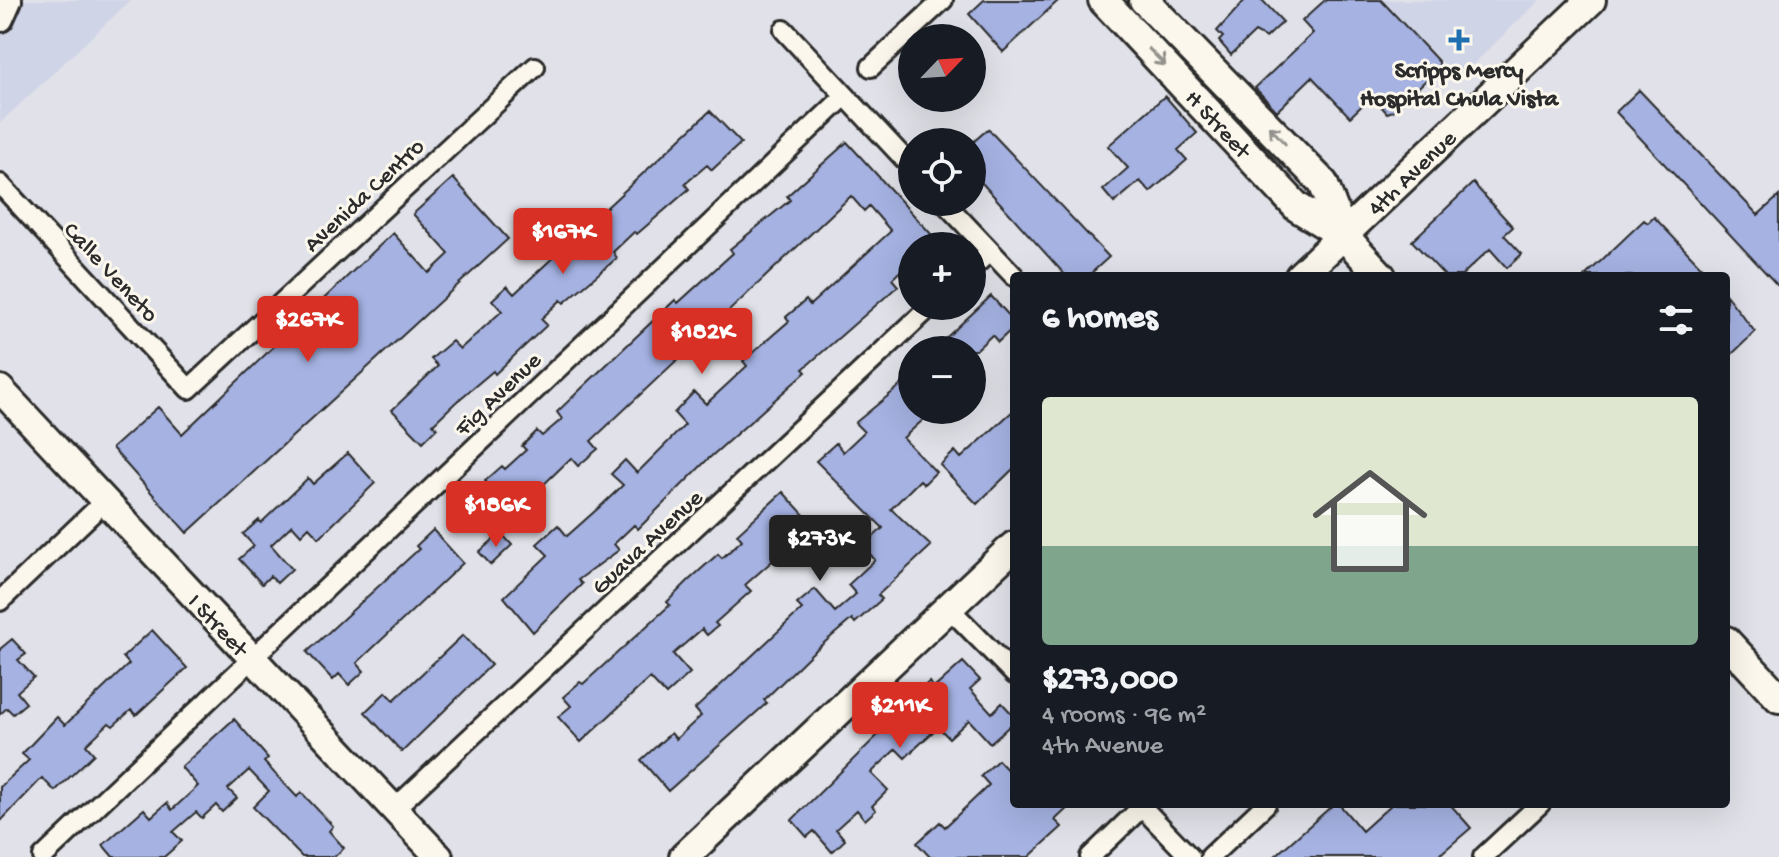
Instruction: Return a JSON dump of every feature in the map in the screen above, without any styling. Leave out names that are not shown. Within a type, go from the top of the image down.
[{"type":"main road","name":"H Street","points":[[1103,0],[1297,207],[1344,236],[1377,272]]},
{"type":"main road","name":"H Street","points":[[1144,0],[1323,183],[1344,236]]},
{"type":"main road","name":"4th Avenue","points":[[1304,272],[1591,0]]},
{"type":"main road","points":[[684,857],[1010,550]]},
{"type":"main road","points":[[1730,645],[1779,698]]},
{"type":"street","points":[[0,18],[8,0]]},
{"type":"street","points":[[871,67],[943,0]]},
{"type":"street","points":[[784,30],[898,152]]},
{"type":"street","name":"Avenida Centro","points":[[189,389],[535,67]]},
{"type":"street","name":"Fig Avenue","points":[[43,857],[845,96]]},
{"type":"street","name":"Calle Veneto","points":[[0,184],[189,389]]},
{"type":"street","points":[[957,216],[1010,272]]},
{"type":"street","points":[[986,255],[990,251]]},
{"type":"street","name":"Guava Avenue","points":[[394,809],[916,320]]},
{"type":"street","name":"I Street","points":[[0,389],[439,857]]},
{"type":"street","points":[[0,601],[105,501]]},
{"type":"street","points":[[949,608],[1010,670]]},
{"type":"street","points":[[1090,857],[1138,808]]},
{"type":"street","points":[[1144,808],[1190,857]]},
{"type":"street","points":[[1210,857],[1262,808]]},
{"type":"street","points":[[1483,857],[1536,808]]},
{"type":"shaded area","points":[[0,0],[131,0],[0,123]]},
{"type":"shaded area","name":"Scripps Mercy Hospital Chula Vista","points":[[1382,0],[1540,0],[1458,79]]},
{"type":"building","points":[[984,0],[1059,0],[1003,52],[986,33],[986,24],[978,24],[969,14]]},
{"type":"building","points":[[1245,0],[1262,0],[1283,22],[1266,38],[1255,32],[1231,55],[1219,41],[1223,37],[1217,31]]},
{"type":"building","points":[[1325,0],[1381,0],[1439,62],[1439,68],[1393,111],[1387,113],[1372,96],[1350,117],[1312,77],[1277,111],[1255,88],[1313,33],[1302,21]]},
{"type":"building","points":[[1639,90],[1758,215],[1779,196],[1779,287],[1616,112]]},
{"type":"building","points":[[1165,96],[1197,133],[1178,150],[1187,160],[1150,192],[1140,181],[1114,203],[1103,190],[1128,168],[1108,146]]},
{"type":"building","points":[[710,111],[741,143],[712,170],[707,165],[685,184],[689,189],[613,252],[617,258],[564,303],[561,300],[541,319],[547,325],[495,374],[493,371],[455,403],[433,424],[437,428],[423,442],[392,410],[438,366],[431,359],[452,341],[460,349],[502,311],[492,300],[507,286],[514,294]]},
{"type":"building","points":[[988,129],[1109,257],[1092,272],[1062,272],[986,187]]},
{"type":"building","points":[[847,142],[898,198],[898,216],[915,216],[929,232],[898,232],[898,273],[892,279],[898,286],[803,369],[806,372],[706,461],[638,529],[634,525],[614,544],[619,550],[578,580],[582,584],[533,632],[504,597],[548,555],[537,544],[558,525],[567,536],[623,485],[611,474],[625,460],[637,473],[685,425],[674,413],[694,392],[706,404],[747,366],[743,361],[789,321],[786,317],[806,300],[810,305],[891,231],[869,206],[864,211],[851,196],[591,441],[598,449],[578,466],[571,458],[501,526],[478,499],[491,487],[485,481],[502,466],[505,469],[526,450],[522,446],[537,431],[542,436],[562,419],[557,412],[675,300],[678,303],[733,253],[730,249],[790,200],[787,196]]},
{"type":"building","points":[[453,178],[508,239],[187,533],[112,448],[158,407],[182,434],[393,233],[429,273],[449,254],[413,214]]},
{"type":"building","points":[[1473,183],[1513,227],[1504,235],[1522,254],[1507,268],[1490,249],[1465,272],[1441,272],[1412,241]]},
{"type":"building","points":[[1654,217],[1706,272],[1589,272],[1644,220],[1648,223]]},
{"type":"building","points":[[991,296],[1010,317],[1010,331],[998,342],[992,335],[986,341],[986,336],[948,336],[965,320],[986,320],[986,301]]},
{"type":"building","points":[[1730,300],[1755,332],[1730,356]]},
{"type":"building","points":[[898,388],[898,424],[918,424],[903,438],[936,472],[924,484],[920,480],[891,509],[931,546],[878,595],[882,599],[855,623],[852,619],[811,654],[764,700],[767,703],[668,791],[641,760],[671,733],[676,739],[701,716],[695,709],[802,609],[797,604],[815,589],[835,612],[856,594],[848,585],[875,560],[863,546],[883,528],[816,461],[836,443],[843,452],[864,432],[855,423]]},
{"type":"building","points":[[1010,414],[1010,472],[977,504],[940,465],[955,451],[961,458]]},
{"type":"building","points":[[348,453],[375,483],[319,538],[309,527],[301,535],[292,525],[271,545],[292,569],[277,583],[270,576],[262,584],[239,559],[254,546],[243,534],[259,520],[261,523],[308,478],[313,484]]},
{"type":"building","points":[[783,492],[840,554],[826,566],[804,541],[790,554],[786,549],[745,585],[751,591],[715,623],[718,626],[707,635],[702,629],[673,654],[690,673],[666,695],[650,678],[581,742],[558,717],[571,706],[563,697],[580,682],[583,684],[670,605],[667,602],[718,554],[722,558],[742,540],[737,534]]},
{"type":"building","points":[[433,530],[463,563],[357,663],[364,671],[349,685],[339,674],[333,680],[307,652],[419,549],[416,546]]},
{"type":"building","points":[[501,533],[512,545],[491,565],[479,552]]},
{"type":"building","points":[[152,630],[187,668],[136,715],[131,710],[113,726],[109,723],[86,745],[94,754],[55,791],[42,778],[0,822],[0,787],[29,760],[22,754],[57,717],[65,725],[129,664],[123,657]]},
{"type":"building","points":[[463,635],[491,665],[402,752],[365,712],[386,692],[394,700]]},
{"type":"building","points":[[12,639],[26,654],[18,660],[34,677],[17,692],[26,703],[13,714],[7,708],[0,714],[0,649]]},
{"type":"building","points":[[963,662],[980,680],[970,689],[992,713],[1002,703],[1010,712],[1010,726],[990,743],[969,720],[949,738],[938,727],[905,758],[896,749],[871,773],[888,790],[872,806],[876,810],[865,820],[857,810],[836,829],[845,840],[832,852],[814,831],[807,837],[792,820],[881,732],[877,728],[929,682],[934,688]]},
{"type":"building","points":[[234,719],[268,758],[264,762],[297,797],[301,792],[333,826],[329,831],[344,848],[334,857],[302,857],[253,807],[269,791],[249,770],[228,789],[237,798],[222,812],[216,805],[202,818],[196,812],[173,832],[182,841],[164,857],[113,857],[103,845],[144,809],[151,817],[167,803],[172,810],[198,786],[181,767]]},
{"type":"building","points":[[998,760],[1010,773],[1010,808],[1068,808],[1055,820],[1062,827],[1029,857],[930,857],[917,843],[940,822],[945,827],[989,785],[981,776]]},
{"type":"building","points":[[1329,808],[1342,808],[1362,831],[1388,808],[1454,808],[1471,828],[1437,857],[1274,857]]},
{"type":"place","name":"Scripps Mercy Hospital Chula Vista","points":[[1459,40]]}]
